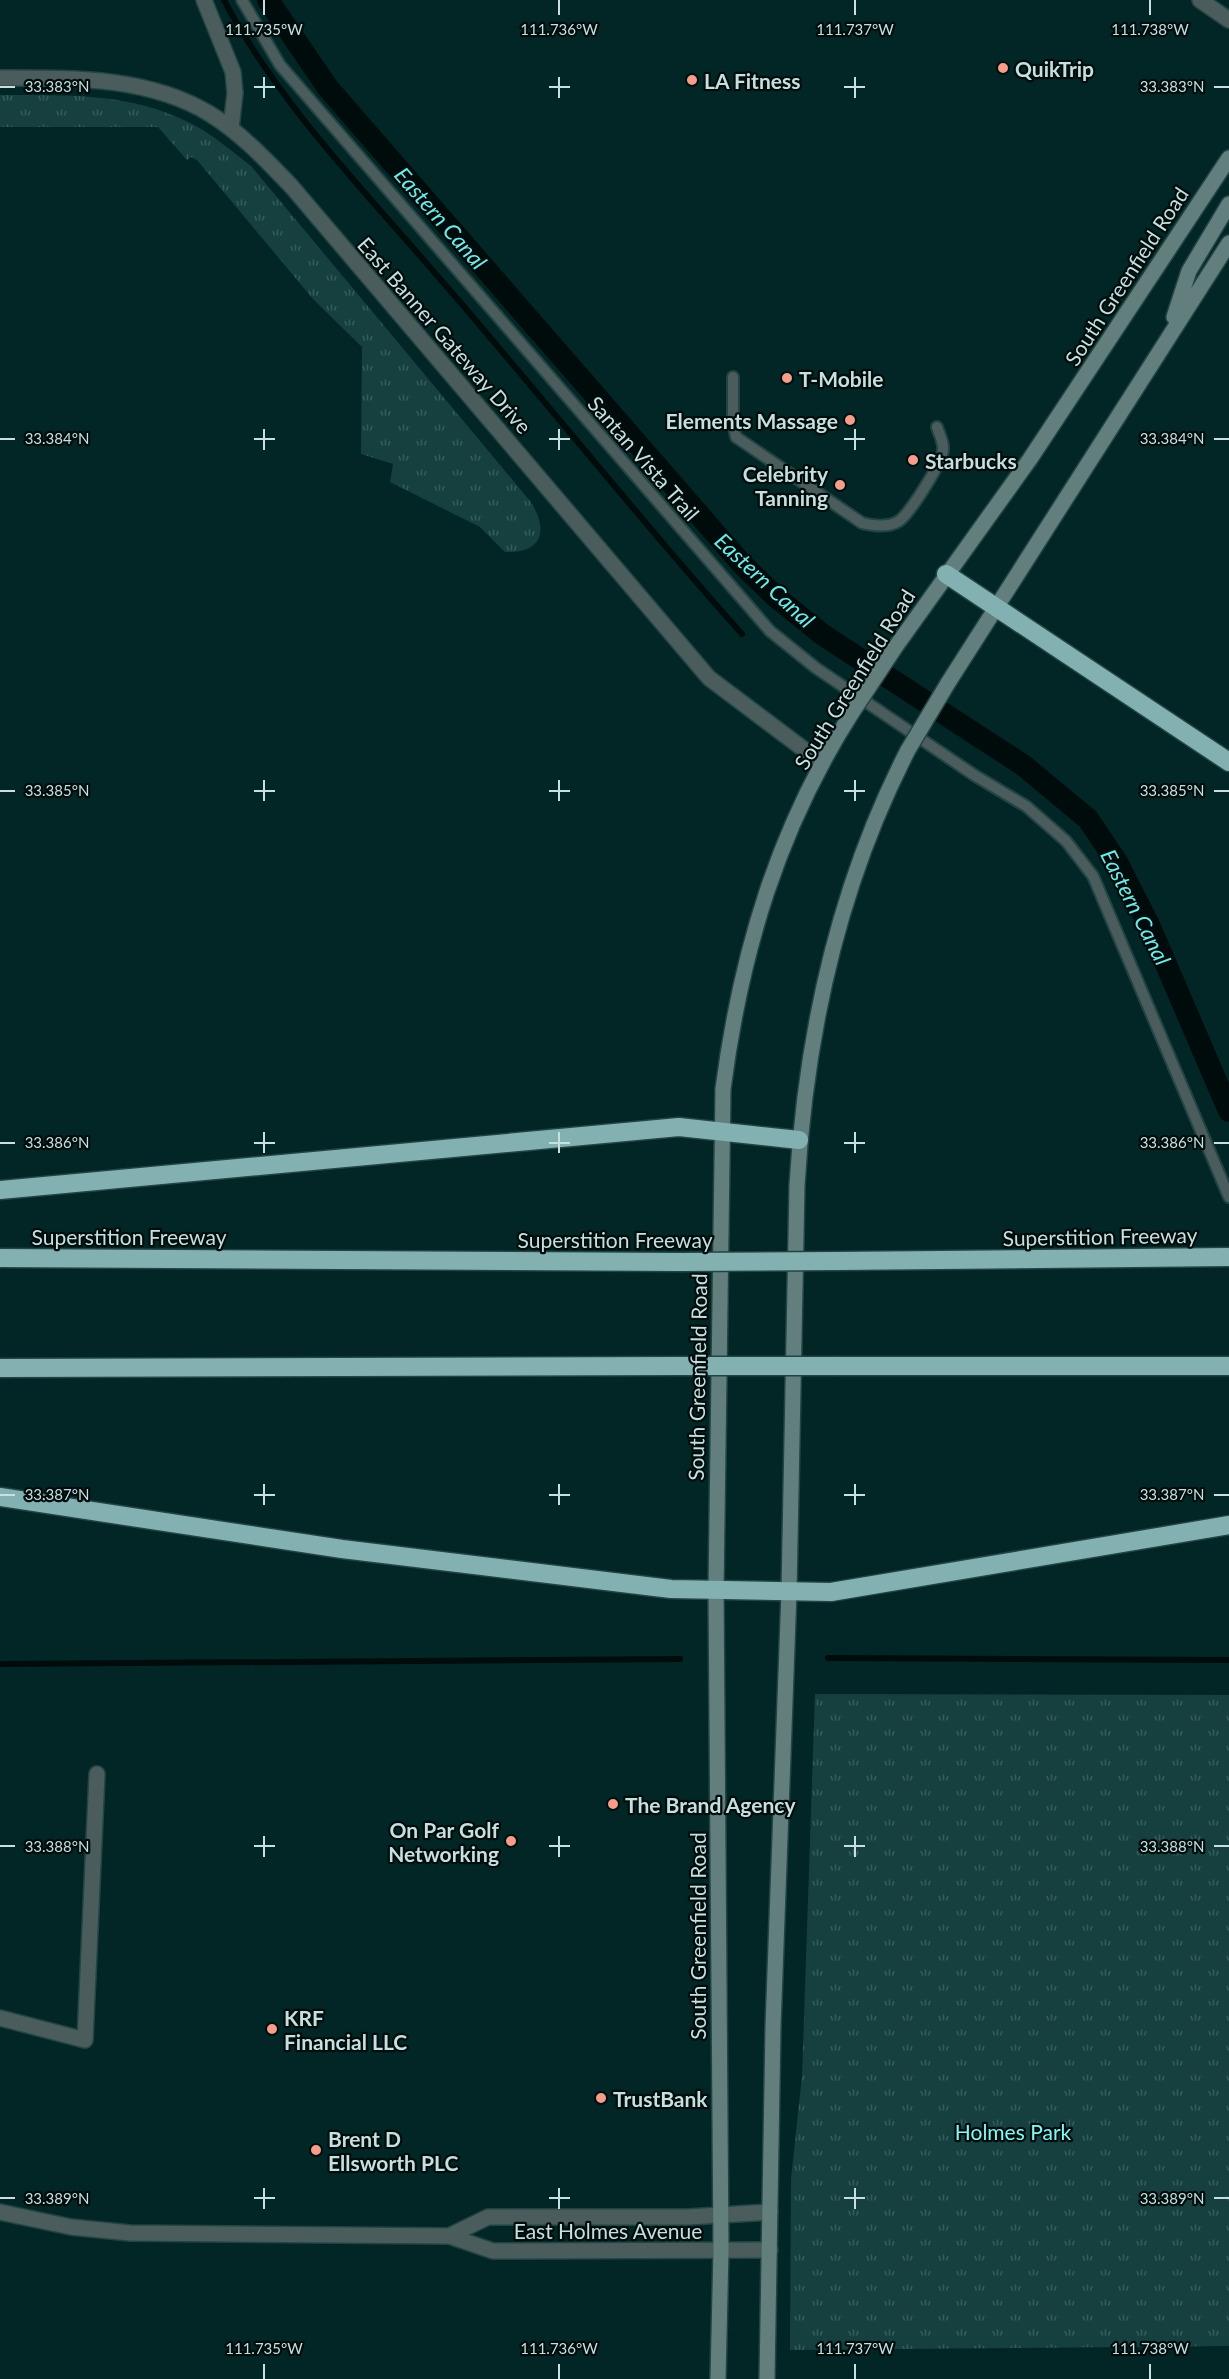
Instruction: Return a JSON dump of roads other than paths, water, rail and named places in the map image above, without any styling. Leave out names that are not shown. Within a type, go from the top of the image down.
[{"type":"highway","points":[[946,574],[1229,762]]},
{"type":"highway","points":[[0,1190],[679,1127],[799,1140]]},
{"type":"highway","name":"Superstition Freeway","points":[[0,1258],[680,1262],[1228,1257]]},
{"type":"highway","points":[[0,1368],[1229,1366]]},
{"type":"highway","points":[[0,1497],[342,1549],[671,1589],[789,1592],[831,1592],[1229,1525]]},
{"type":"main road","name":"South Greenfield Road","points":[[718,2379],[721,2214],[716,1590],[721,1131],[732,1025],[760,908],[788,833],[822,763],[894,649],[1030,459],[1229,158]]},
{"type":"main road","points":[[1166,339],[1189,271],[1229,204]]},
{"type":"main road","points":[[767,2379],[773,2027],[789,1592],[799,1140],[809,1052],[832,946],[848,890],[872,827],[908,750],[996,607],[1229,243]]},
{"type":"street","points":[[204,0],[233,72],[235,93],[231,128]]},
{"type":"street","points":[[1200,0],[1229,20]]},
{"type":"street","name":"East Banner Gateway Drive","points":[[0,78],[58,78],[124,84],[188,103],[231,128],[292,187],[709,678],[822,763]]},
{"type":"street","points":[[0,2018],[85,2040],[98,1774]]},
{"type":"street","name":"East Holmes Avenue","points":[[0,2212],[71,2227],[130,2233],[449,2236],[493,2251],[770,2250]]},
{"type":"street","name":"East Holmes Avenue","points":[[449,2236],[488,2217],[688,2217],[770,2212]]},
{"type":"lane","name":"Santan Vista Trail","points":[[242,0],[280,65],[770,632],[816,668],[974,775],[1026,806],[1066,841],[1093,876],[1229,1197]]},
{"type":"lane","points":[[733,377],[733,423],[736,436],[862,523],[873,526],[892,524],[907,514],[944,450],[937,427]]},
{"type":"waterway","points":[[224,0],[269,73],[321,142],[742,634]]},
{"type":"waterway","name":"Eastern Canal","points":[[268,0],[328,88],[742,564],[776,597],[823,635],[1023,765],[1088,819],[1117,862],[1150,927],[1229,1111]]},
{"type":"waterway","points":[[828,1658],[1229,1660]]},
{"type":"waterway","points":[[0,1664],[680,1659]]},
{"type":"place","name":"QuikTrip","points":[[1003,68]]},
{"type":"place","name":"LA Fitness","points":[[692,80]]},
{"type":"place","name":"T-Mobile","points":[[787,378]]},
{"type":"place","name":"Elements Massage","points":[[850,420]]},
{"type":"place","name":"Starbucks","points":[[913,460]]},
{"type":"place","name":"Celebrity Tanning","points":[[840,485]]},
{"type":"place","name":"The Brand Agency","points":[[613,1804]]},
{"type":"place","name":"On Par Golf Networking","points":[[511,1841]]},
{"type":"place","name":"KRF Financial LLC","points":[[272,2029]]},
{"type":"place","name":"TrustBank","points":[[601,2098]]},
{"type":"place","name":"Brent D Ellsworth PLC","points":[[316,2150]]},
{"type":"park label","name":"Holmes Park","points":[[1013,2131]]}]
